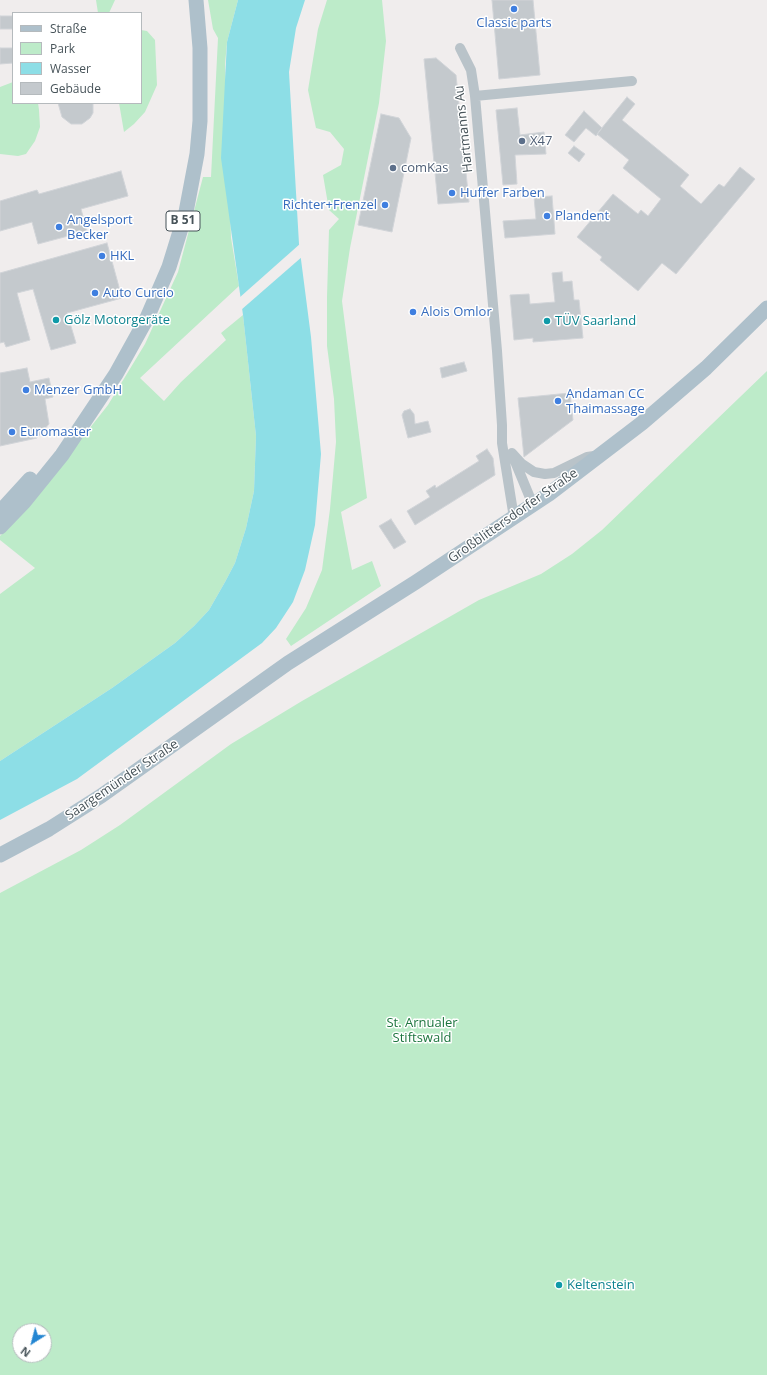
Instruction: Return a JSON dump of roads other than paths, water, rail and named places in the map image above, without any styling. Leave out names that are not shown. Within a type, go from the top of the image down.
[{"type":"main road","name":"B 51","points":[[0,527],[24,502],[62,455],[116,374],[147,318],[169,268],[186,212],[197,154],[200,121],[200,48],[196,0]]},
{"type":"main road","name":"Großblittersdorfer Straße","points":[[239,698],[288,663],[393,597],[533,505],[642,423],[700,373],[767,308]]},
{"type":"main road","name":"B 51","points":[[0,512],[68,436],[85,420]]},
{"type":"main road","name":"Saargemünder Straße","points":[[0,855],[49,828],[100,796],[239,698]]},
{"type":"street","name":"Hartmanns Au","points":[[460,48],[471,70],[475,96],[502,425],[503,455],[514,518]]},
{"type":"street","points":[[475,96],[632,80]]},
{"type":"street","name":"Hartmanns Au","points":[[502,425],[533,505]]},
{"type":"street","name":"Hartmanns Au","points":[[512,452],[522,464],[534,472],[545,474],[554,473],[587,457],[601,454]]},
{"type":"water","points":[[238,0],[305,0],[296,28],[289,72],[299,244],[311,337],[321,454],[315,525],[305,570],[293,602],[276,628],[262,643],[77,779],[0,820],[0,761],[112,688],[175,643],[194,626],[209,610],[225,582],[235,563],[246,528],[254,491],[256,436],[243,315],[221,158],[227,42]]},
{"type":"place","name":"Classic parts","points":[[514,9]]},
{"type":"place","name":"X47","points":[[522,141]]},
{"type":"place","name":"comKas","points":[[393,168]]},
{"type":"place","name":"Huffer Farben","points":[[452,193]]},
{"type":"place","name":"Richter+Frenzel","points":[[385,205]]},
{"type":"place","name":"Plandent","points":[[547,216]]},
{"type":"place","name":"Angelsport Becker","points":[[59,227]]},
{"type":"place","name":"HKL","points":[[102,256]]},
{"type":"place","name":"Auto Curcio","points":[[95,293]]},
{"type":"place","name":"Alois Omlor","points":[[413,312]]},
{"type":"place","name":"Gölz Motorgeräte","points":[[56,320]]},
{"type":"place","name":"TÜV Saarland","points":[[547,321]]},
{"type":"place","name":"Menzer GmbH","points":[[26,390]]},
{"type":"place","name":"Andaman CC Thaimassage","points":[[558,401]]},
{"type":"place","name":"Euromaster","points":[[12,432]]},
{"type":"place","name":"Keltenstein","points":[[559,1285]]},
{"type":"park label","name":"St. Arnualer Stiftswald","points":[[422,1030]]}]
